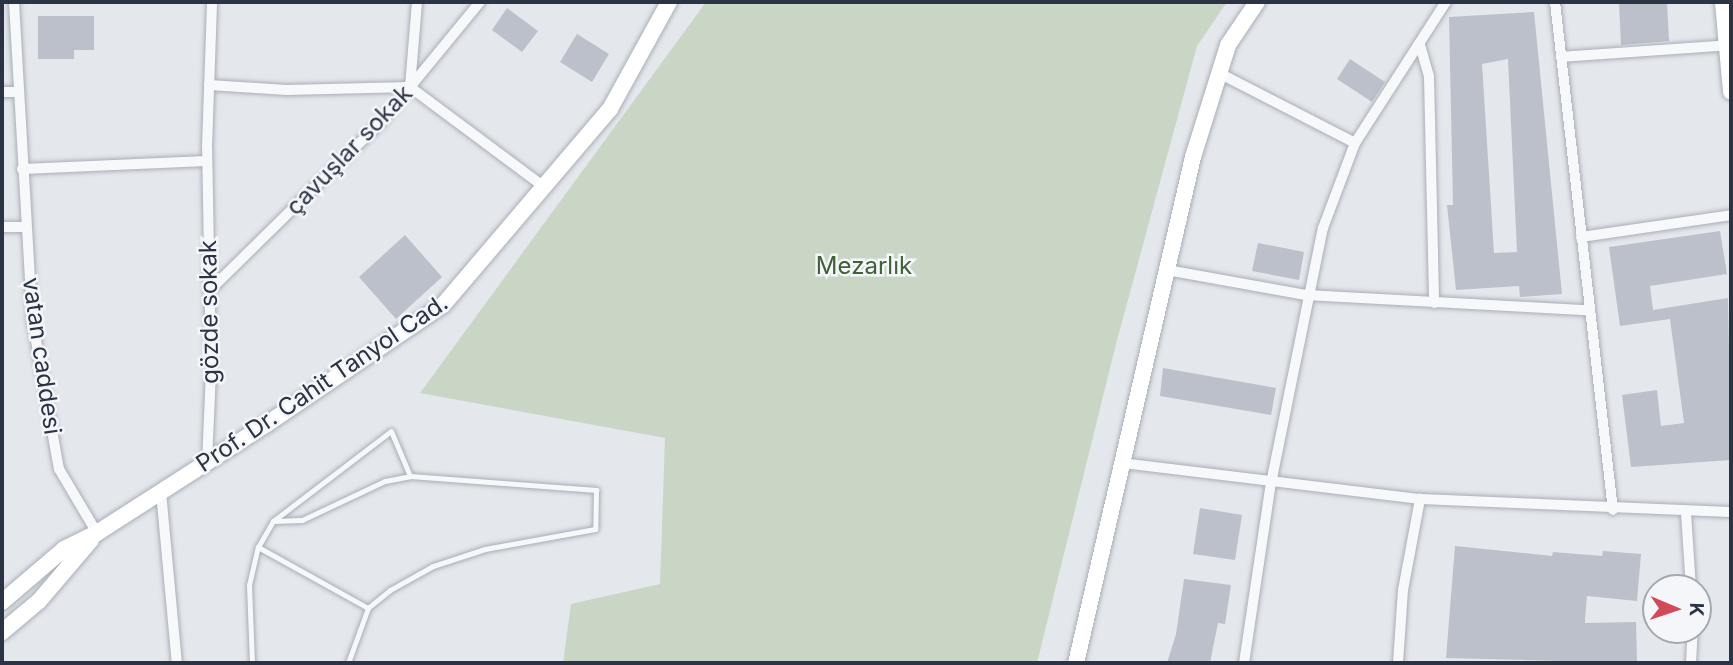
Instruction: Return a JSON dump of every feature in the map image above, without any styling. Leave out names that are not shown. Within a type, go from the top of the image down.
[{"type":"street","name":"vatan caddesi","points":[[14,2],[32,318],[60,469],[97,533]]},
{"type":"street","name":"gözde sokak","points":[[207,463],[210,290],[207,161],[212,2]]},
{"type":"street","points":[[410,87],[417,2]]},
{"type":"street","name":"çavuşlar sokak","points":[[210,290],[383,120],[480,2]]},
{"type":"street","name":"Prof. Dr. Cahit Tanyol Cad.","points":[[97,533],[443,305],[610,109],[669,2]]},
{"type":"street","points":[[1076,663],[1193,156],[1228,45],[1257,2]]},
{"type":"street","points":[[1244,663],[1271,483],[1306,295],[1323,228],[1355,143],[1446,2]]},
{"type":"street","points":[[1555,2],[1587,310],[1613,510]]},
{"type":"street","points":[[1723,2],[1731,92]]},
{"type":"street","points":[[1420,45],[1429,77],[1434,303]]},
{"type":"street","points":[[1561,57],[1728,46]]},
{"type":"street","points":[[1219,73],[1355,143]]},
{"type":"street","points":[[209,85],[287,90],[410,87],[544,187]]},
{"type":"street","points":[[2,92],[18,92]]},
{"type":"street","points":[[22,169],[207,161]]},
{"type":"street","points":[[1581,237],[1731,215]]},
{"type":"street","points":[[2,227],[26,227]]},
{"type":"street","points":[[1167,270],[1306,295],[1587,310]]},
{"type":"street","points":[[1122,463],[1420,499],[1613,510],[1731,512]]},
{"type":"street","points":[[161,492],[177,663]]},
{"type":"street","points":[[1398,663],[1403,590],[1420,499]]},
{"type":"street","points":[[1686,513],[1690,574]]},
{"type":"street","points":[[2,602],[64,549],[97,533]]},
{"type":"street","points":[[2,632],[39,601],[97,533]]},
{"type":"street","points":[[1691,663],[1692,644]]},
{"type":"lane","points":[[252,663],[249,585],[258,547],[273,521],[391,431],[410,476]]},
{"type":"lane","points":[[273,521],[302,520],[385,481],[410,476],[596,491],[595,529],[485,549],[433,566],[404,580],[368,608],[348,663]]},
{"type":"lane","points":[[258,547],[368,608]]},
{"type":"green space","name":"Mezarlık","points":[[706,2],[1227,2],[1197,46],[1116,344],[1037,663],[563,663],[571,604],[660,584],[665,438],[420,393]]},
{"type":"building","points":[[1619,2],[1667,2],[1669,41],[1621,45]]},
{"type":"building","points":[[507,8],[538,31],[522,52],[492,30]]},
{"type":"building","points":[[1534,12],[1562,294],[1520,297],[1519,286],[1456,290],[1447,205],[1453,205],[1449,17]],"holes":[[[1508,59],[1517,252],[1494,253],[1482,64]]]},
{"type":"building","points":[[38,16],[94,16],[94,50],[74,50],[74,59],[38,59]]},
{"type":"building","points":[[577,34],[609,54],[592,82],[560,62]]},
{"type":"building","points":[[1350,59],[1385,82],[1372,102],[1337,79]]},
{"type":"building","points":[[1720,231],[1727,274],[1650,286],[1653,310],[1728,298],[1731,460],[1631,467],[1622,395],[1657,390],[1661,426],[1684,423],[1670,319],[1620,326],[1609,247]]},
{"type":"building","points":[[405,235],[442,277],[396,319],[359,277]]},
{"type":"building","points":[[1258,243],[1304,252],[1299,280],[1252,271]]},
{"type":"building","points":[[1163,368],[1276,388],[1271,415],[1160,396]]},
{"type":"building","points":[[1200,508],[1242,515],[1235,560],[1193,554]]},
{"type":"building","points":[[1455,546],[1552,556],[1553,552],[1602,556],[1603,551],[1641,554],[1637,601],[1587,596],[1585,619],[1585,623],[1636,622],[1637,663],[1446,658]]},
{"type":"building","points":[[1184,579],[1231,585],[1225,624],[1218,623],[1210,663],[1167,663],[1176,634]]}]
